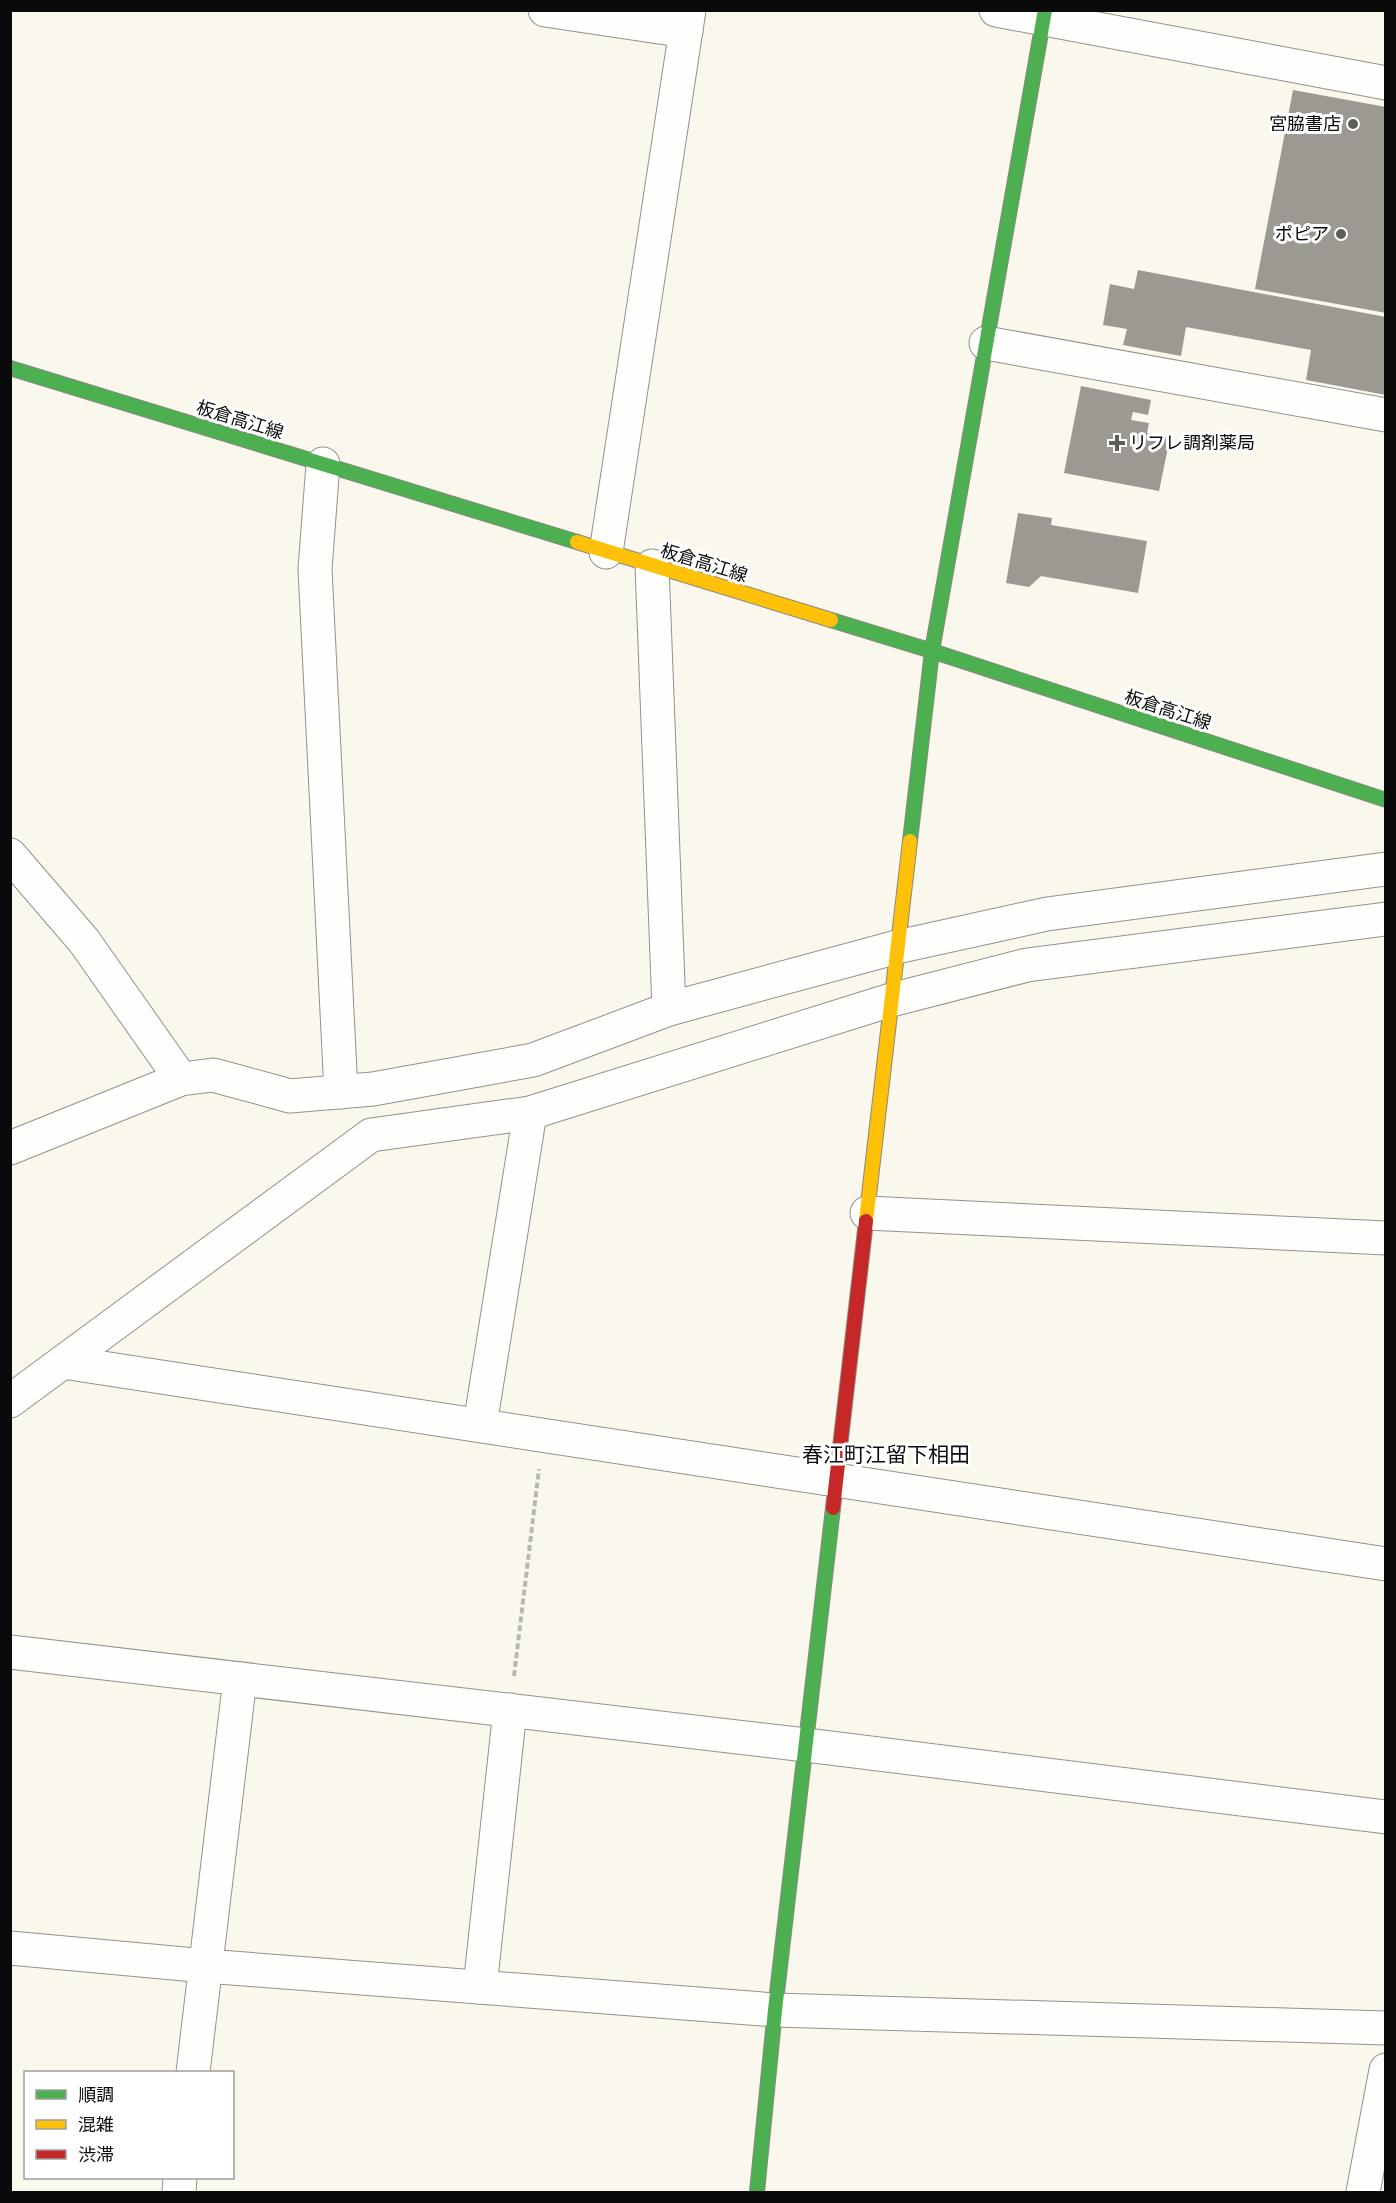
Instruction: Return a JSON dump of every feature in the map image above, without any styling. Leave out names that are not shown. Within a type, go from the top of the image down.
[{"type":"street","points":[[545,10],[687,21],[606,552]]},
{"type":"street","points":[[996,10],[1044,15],[1386,83]]},
{"type":"street","points":[[758,2193],[775,2010],[932,651],[1044,15]]},
{"type":"street","points":[[986,343],[1386,414]]},
{"type":"street","name":"板倉高江線","points":[[10,368],[932,651],[1386,800]]},
{"type":"street","points":[[323,464],[315,569],[341,1092]]},
{"type":"street","points":[[652,566],[669,1009]]},
{"type":"street","points":[[10,855],[84,941],[181,1079]]},
{"type":"street","points":[[10,1148],[181,1079],[213,1075],[290,1096],[372,1089],[533,1060],[669,1009],[897,947],[1047,914],[1386,869]]},
{"type":"street","points":[[10,1401],[371,1135],[530,1113],[891,1000],[1027,964],[1386,919]]},
{"type":"street","points":[[480,1425],[530,1113]]},
{"type":"street","points":[[867,1213],[1386,1238]]},
{"type":"street","points":[[63,1362],[1386,1564]]},
{"type":"street","points":[[10,1652],[806,1745],[1386,1817]]},
{"type":"street","points":[[193,2071],[240,1679]]},
{"type":"street","points":[[480,1987],[510,1710]]},
{"type":"street","points":[[10,1948],[206,1966],[775,2010],[1386,2028]]},
{"type":"street","points":[[1364,2193],[1386,2070]]},
{"type":"path","points":[[510,1710],[543,1435]]},
{"type":"building","points":[[1293,90],[1386,107],[1386,313],[1255,289]]},
{"type":"building","points":[[1138,270],[1386,317],[1386,395],[1306,380],[1311,350],[1186,327],[1181,356],[1123,345],[1127,329],[1103,325],[1110,284],[1134,289]]},
{"type":"building","points":[[1081,386],[1151,400],[1148,415],[1133,412],[1131,420],[1149,423],[1147,433],[1170,438],[1159,491],[1064,473]]},
{"type":"building","points":[[1018,513],[1052,518],[1051,525],[1147,541],[1138,593],[1041,576],[1029,587],[1006,583]]},
{"type":"traffic: fast","points":[[910,841],[932,651],[1045,10]]},
{"type":"traffic: fast","points":[[10,368],[577,542]]},
{"type":"traffic: fast","points":[[831,620],[1386,800]]},
{"type":"traffic: fast","points":[[757,2192],[775,2010],[833,1508]]},
{"type":"traffic: slow","points":[[577,542],[831,620]]},
{"type":"traffic: slow","points":[[866,1221],[910,841]]},
{"type":"traffic: jam","points":[[833,1508],[866,1221]]},
{"type":"place","name":"宮脇書店","points":[[1353,124]]},
{"type":"place","name":"ポピア","points":[[1341,234]]},
{"type":"place","name":"リフレ調剤薬局","points":[[1117,443]]},
{"type":"district","name":"春江町江留下相田","points":[[886,1455]]}]
